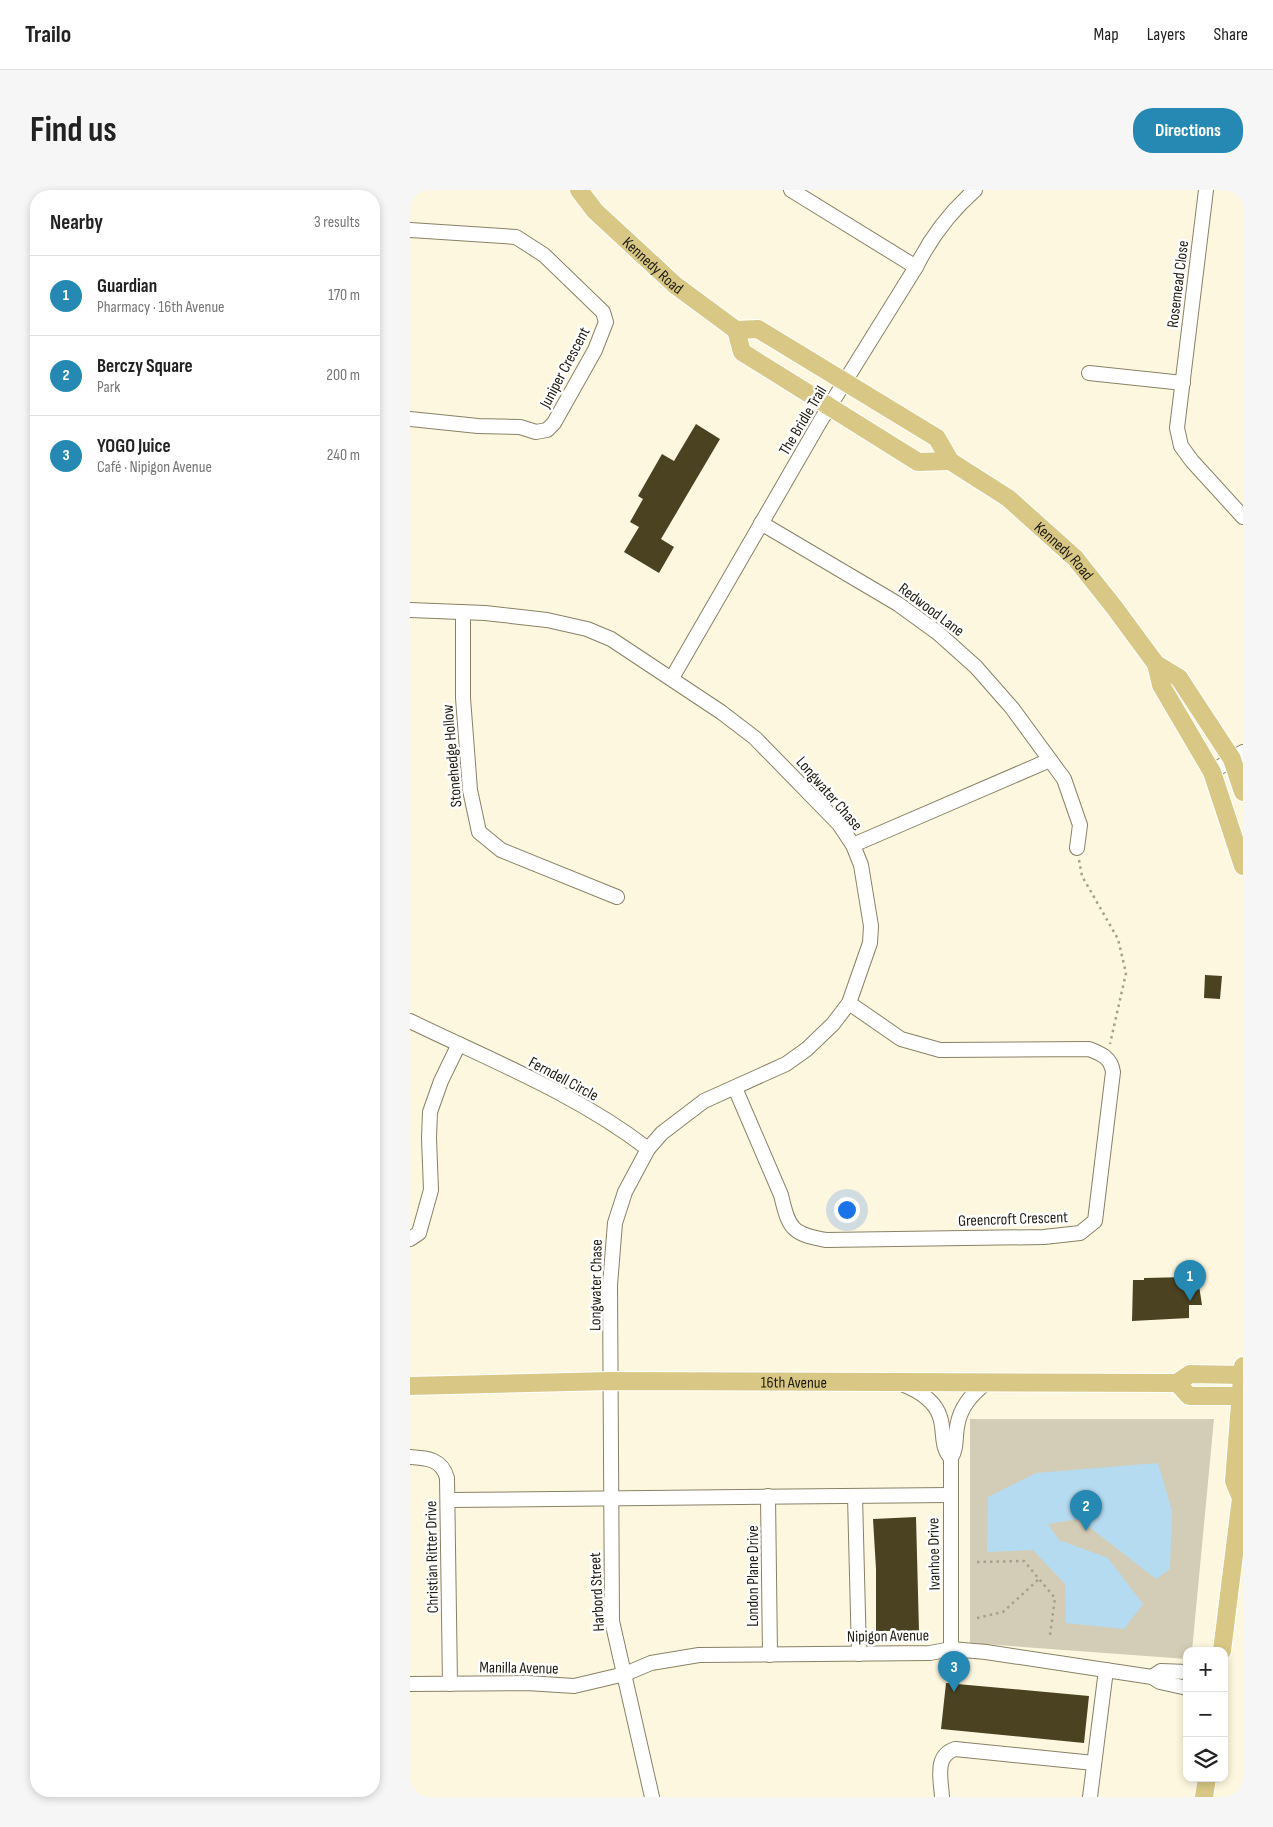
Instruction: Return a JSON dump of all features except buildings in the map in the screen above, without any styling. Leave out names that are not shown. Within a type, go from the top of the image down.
[{"type":"main road","name":"Kennedy Road","points":[[579,190],[595,211],[675,285],[736,330],[758,329],[937,438],[950,461],[1008,498],[1075,558],[1156,664],[1161,685],[1212,772],[1243,866]]},
{"type":"main road","points":[[736,330],[742,352],[918,462],[950,461]]},
{"type":"main road","name":"Kennedy Road","points":[[1156,664],[1180,678],[1237,756],[1243,792]]},
{"type":"main road","points":[[1222,1647],[1242,1497],[1234,1481],[1243,1372]]},
{"type":"main road","name":"16th Avenue","points":[[410,1386],[611,1381],[1176,1383],[1190,1374],[1243,1372]]},
{"type":"main road","points":[[1176,1383],[1189,1396],[1242,1396]]},
{"type":"main road","points":[[1204,1797],[1206,1782]]},
{"type":"street","points":[[791,190],[916,267]]},
{"type":"street","name":"The Bridle Trail","points":[[672,678],[761,523],[830,406],[916,267],[928,243],[944,222],[975,190]]},
{"type":"street","name":"Rosemead Close","points":[[1206,190],[1177,428],[1181,446],[1243,518]]},
{"type":"street","name":"Juniper Crescent","points":[[410,230],[516,237],[544,254],[603,312],[606,322],[595,350],[554,423],[547,430],[536,432],[520,427],[478,426],[410,419]]},
{"type":"street","points":[[1089,372],[1183,383]]},
{"type":"street","name":"Redwood Lane","points":[[761,523],[856,578],[938,633],[976,667],[1064,779],[1080,826],[1077,848]]},
{"type":"street","name":"Longwater Chase","points":[[410,610],[464,612],[532,618],[587,629],[611,639],[672,678],[755,738],[816,799],[838,824],[853,845],[861,865],[871,926],[870,943],[849,1003],[833,1024],[807,1049],[786,1064],[704,1102],[662,1133],[648,1149],[625,1192],[615,1222],[610,1285],[611,1381]]},
{"type":"street","name":"Stonehedge Hollow","points":[[464,612],[463,698],[470,790],[479,832],[501,850],[617,897]]},
{"type":"street","points":[[1212,772],[1237,756]]},
{"type":"street","points":[[853,845],[1050,760]]},
{"type":"street","points":[[849,1003],[901,1039],[931,1048],[1047,1051],[1089,1049],[1106,1057]]},
{"type":"street","name":"Ferndell Circle","points":[[410,1021],[577,1103],[648,1149]]},
{"type":"street","points":[[410,1239],[418,1233],[431,1190],[430,1112],[440,1082],[459,1044]]},
{"type":"street","name":"Greencroft Crescent","points":[[735,1088],[781,1195],[786,1214],[792,1227],[799,1233],[826,1240],[1071,1235],[1086,1229],[1095,1221],[1097,1213],[1113,1072],[1112,1064],[1106,1057]]},
{"type":"street","name":"Harbord Street","points":[[611,1381],[612,1621],[652,1797]]},
{"type":"street","name":"Ivanhoe Drive","points":[[898,1382],[913,1388],[930,1400],[940,1416],[944,1450],[951,1458]]},
{"type":"street","name":"Ivanhoe Drive","points":[[951,1649],[951,1458],[956,1448],[957,1428],[961,1412],[969,1397],[987,1382]]},
{"type":"street","name":"Christian Ritter Drive","points":[[410,1458],[430,1459],[443,1468],[447,1478],[450,1684]]},
{"type":"street","points":[[448,1500],[611,1496],[950,1494]]},
{"type":"street","name":"London Plane Drive","points":[[768,1496],[770,1655]]},
{"type":"street","points":[[855,1496],[860,1654]]},
{"type":"street","name":"Nipigon Avenue","points":[[625,1674],[651,1663],[699,1655],[930,1653],[951,1649],[986,1652],[1152,1677],[1160,1682],[1183,1687]]},
{"type":"street","points":[[1090,1797],[1106,1670]]},
{"type":"street","name":"Nipigon Avenue","points":[[1152,1677],[1161,1670],[1183,1672]]},
{"type":"street","name":"Manilla Avenue","points":[[410,1684],[527,1683],[574,1686],[625,1674]]},
{"type":"street","points":[[942,1797],[941,1762],[947,1752],[955,1749],[1094,1763]]},
{"type":"path","points":[[1077,848],[1082,876],[1118,939],[1126,973],[1106,1057]]},
{"type":"path","points":[[977,1562],[1024,1561],[1055,1598],[1050,1635]]},
{"type":"path","points":[[977,1618],[1003,1612],[1039,1579]]},
{"type":"shaded area","points":[[970,1419],[1214,1419],[1192,1647],[1183,1647],[1183,1659],[970,1643]]},
{"type":"water","points":[[1158,1463],[1172,1511],[1170,1569],[1156,1579],[1079,1519],[1048,1524],[1059,1540],[1108,1558],[1143,1604],[1124,1629],[1066,1623],[1065,1584],[1033,1550],[987,1552],[988,1497],[1036,1473]]},
{"type":"place","name":"Guardian","points":[[1190,1301]]},
{"type":"place","name":"Berczy Square","points":[[1086,1531]]},
{"type":"place","name":"YOGO Juice","points":[[954,1692]]}]
